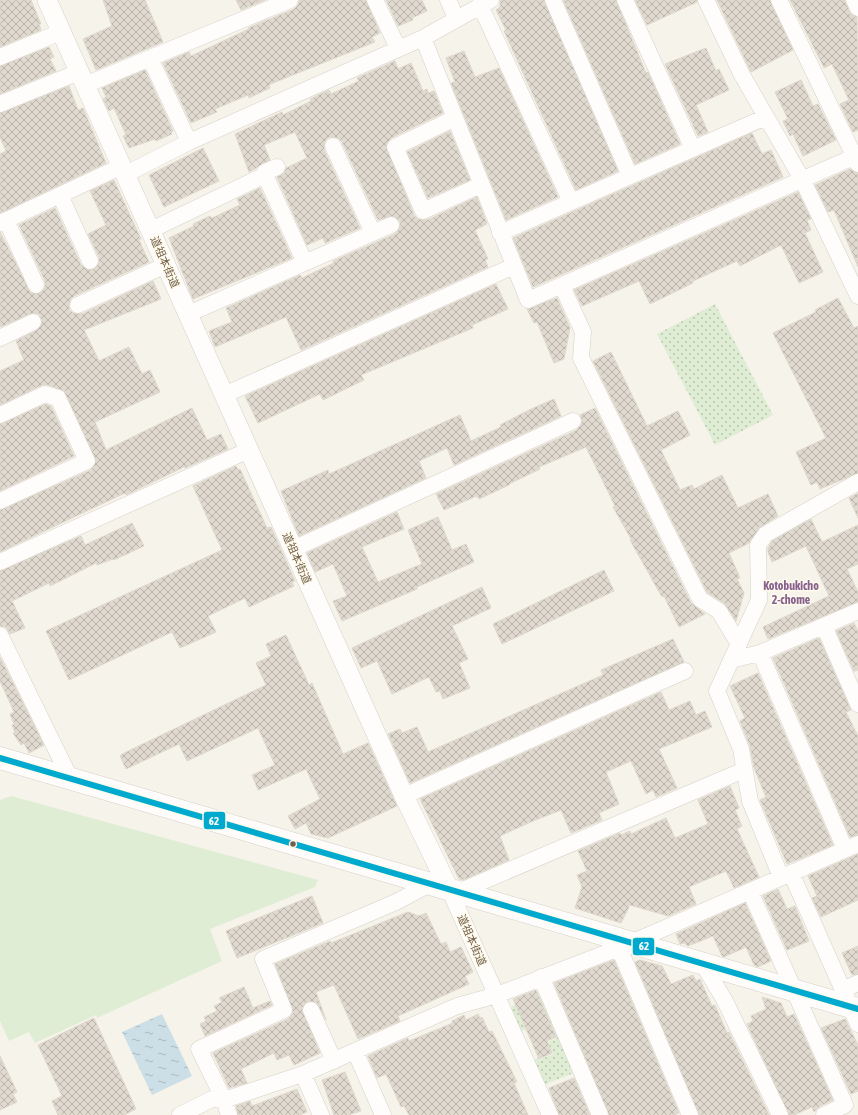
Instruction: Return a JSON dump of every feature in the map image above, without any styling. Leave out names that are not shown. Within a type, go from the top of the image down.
[{"type":"main road","points":[[0,758],[428,885],[453,891],[626,945],[703,964],[795,991],[854,1003]]},
{"type":"street","name":"道祖本街道","points":[[47,0],[404,796],[453,891],[550,1115]]},
{"type":"street","points":[[0,104],[150,58],[290,0]]},
{"type":"street","points":[[375,0],[398,48]]},
{"type":"street","points":[[448,0],[456,18]]},
{"type":"street","points":[[553,0],[630,176]]},
{"type":"street","points":[[625,0],[693,149]]},
{"type":"street","points":[[706,0],[742,75],[802,179],[858,296]]},
{"type":"street","points":[[422,38],[528,300],[802,179],[857,158],[779,0]]},
{"type":"street","points":[[854,0],[858,8]]},
{"type":"street","points":[[36,285],[3,221],[60,195],[189,142],[422,38],[456,18],[486,3],[571,202]]},
{"type":"street","points":[[0,57],[61,32]]},
{"type":"street","points":[[150,58],[189,142]]},
{"type":"street","points":[[500,232],[766,117]]},
{"type":"street","points":[[455,118],[395,147],[423,211],[481,186]]},
{"type":"street","points":[[333,146],[373,233]]},
{"type":"street","points":[[150,230],[271,171],[305,263]]},
{"type":"street","points":[[60,195],[90,261]]},
{"type":"street","points":[[188,314],[390,225]]},
{"type":"street","points":[[78,305],[166,265]]},
{"type":"street","points":[[224,395],[514,266]]},
{"type":"street","points":[[562,286],[583,332],[581,358],[584,365],[700,600],[719,611],[739,644]]},
{"type":"street","points":[[0,338],[33,322]]},
{"type":"street","points":[[0,415],[45,394],[58,398],[87,461],[0,501]]},
{"type":"street","points":[[293,549],[573,421]]},
{"type":"street","points":[[0,562],[248,450]]},
{"type":"street","points":[[854,1003],[786,875],[750,801],[741,749],[717,691],[759,600],[758,545],[766,534],[858,482]]},
{"type":"street","points":[[732,660],[760,653],[858,611]]},
{"type":"street","points":[[824,626],[858,704]]},
{"type":"street","points":[[0,635],[70,778]]},
{"type":"street","points":[[180,1115],[212,1100],[224,1100],[303,1074],[457,1006],[497,995],[626,945],[852,846],[760,653]]},
{"type":"street","points":[[404,796],[685,670]]},
{"type":"street","points":[[453,891],[744,770]]},
{"type":"street","points":[[230,1115],[199,1049],[284,1010],[263,959],[396,902],[428,885]]},
{"type":"street","points":[[750,891],[845,1105],[824,1115]]},
{"type":"street","points":[[626,945],[690,1115]]},
{"type":"street","points":[[703,964],[725,1001],[780,1115]]},
{"type":"street","points":[[541,977],[600,1115]]},
{"type":"street","points":[[311,1010],[334,1061]]},
{"type":"street","points":[[355,1051],[383,1115]]},
{"type":"street","points":[[303,1074],[321,1115]]},
{"type":"green space","points":[[715,304],[773,415],[715,445],[657,334]]},
{"type":"green space","points":[[11,796],[318,880],[315,887],[210,929],[222,961],[97,1018],[96,1015],[35,1043],[29,1032],[9,1041],[0,1021],[0,800]]},
{"type":"green space","points":[[543,994],[576,1072],[544,1085],[534,1060],[538,1058],[539,1060],[553,1054],[548,1042],[555,1039],[544,1006],[520,1016],[526,1029],[519,1032],[510,1011],[512,1006]]},
{"type":"water","points":[[162,1014],[192,1076],[152,1095],[122,1032]]},
{"type":"building","points":[[0,0],[31,0],[41,24],[39,24],[41,30],[0,47]]},
{"type":"building","points":[[103,0],[145,0],[163,42],[96,70],[83,39],[112,26]]},
{"type":"building","points":[[236,0],[265,0],[241,10]]},
{"type":"building","points":[[299,0],[366,0],[380,33],[372,37],[375,42],[273,83],[269,85],[270,88],[249,98],[248,95],[215,109],[217,112],[191,123],[163,63],[189,52],[191,56],[249,29],[248,28],[294,9],[298,5]]},
{"type":"building","points":[[386,0],[422,0],[427,11],[412,18],[413,20],[398,26]]},
{"type":"building","points":[[500,0],[544,0],[618,171],[576,190],[504,31],[506,30],[496,10],[500,7]]},
{"type":"building","points":[[563,0],[616,0],[646,73],[648,72],[680,144],[635,164]]},
{"type":"building","points":[[635,0],[697,0],[697,2],[647,25]]},
{"type":"building","points":[[717,0],[770,0],[793,50],[751,72]]},
{"type":"building","points":[[790,0],[845,0],[850,13],[857,17],[858,130],[853,132],[840,104],[849,100],[832,64],[824,68]]},
{"type":"building","points":[[49,47],[54,57],[50,59],[56,71],[0,94],[0,66]]},
{"type":"building","points":[[706,48],[716,71],[719,69],[729,90],[696,105],[708,132],[698,136],[665,64]]},
{"type":"building","points":[[464,51],[475,77],[499,68],[558,197],[506,220],[451,83],[455,82],[446,58]]},
{"type":"building","points":[[395,61],[398,69],[411,63],[423,91],[427,89],[428,93],[434,91],[443,113],[391,138],[386,146],[414,215],[418,219],[427,220],[477,197],[487,224],[475,230],[488,259],[485,260],[488,267],[301,350],[286,317],[215,347],[209,331],[232,322],[226,308],[300,275],[302,278],[334,263],[333,261],[395,234],[400,226],[400,221],[392,216],[378,220],[342,142],[338,138],[329,137],[325,141],[324,150],[360,228],[325,243],[323,238],[307,245],[277,177],[284,173],[286,168],[307,158],[295,132],[264,145],[270,160],[249,172],[235,134],[282,112],[283,115],[329,90],[331,94],[359,81],[357,78]]},
{"type":"building","points":[[145,70],[173,131],[171,132],[172,134],[156,141],[155,139],[129,148],[123,136],[126,135],[114,108],[109,111],[103,99],[106,97],[102,88]]},
{"type":"building","points":[[801,80],[813,106],[818,104],[836,140],[803,156],[793,134],[790,136],[783,121],[788,119],[775,92]]},
{"type":"building","points":[[69,86],[78,110],[83,108],[106,163],[0,213],[0,154],[6,151],[0,137],[0,113]]},
{"type":"building","points":[[450,131],[470,180],[428,198],[407,152]]},
{"type":"building","points":[[752,133],[762,154],[771,150],[783,177],[533,287],[513,238]]},
{"type":"building","points":[[203,148],[219,181],[164,207],[149,175]]},
{"type":"building","points":[[850,169],[858,173],[858,267],[834,210],[828,212],[815,185]]},
{"type":"building","points":[[114,180],[141,239],[139,240],[149,262],[74,296],[70,300],[69,309],[73,313],[82,314],[153,281],[161,299],[84,330],[99,361],[129,347],[142,374],[150,370],[160,392],[95,422],[106,450],[192,408],[207,440],[221,434],[228,449],[185,468],[184,467],[126,495],[125,493],[0,552],[0,510],[91,470],[96,461],[64,391],[48,385],[42,385],[0,405],[0,371],[24,360],[16,341],[37,330],[42,322],[39,314],[33,313],[0,327],[0,232],[31,293],[40,293],[45,286],[45,281],[19,225],[55,208],[81,265],[89,270],[94,269],[99,262],[99,257],[88,234],[106,225],[90,191]]},
{"type":"building","points":[[260,188],[292,258],[193,299],[169,238],[194,226],[193,224],[210,216],[212,218],[240,205],[237,199]]},
{"type":"building","points":[[798,192],[811,219],[807,220],[811,230],[805,233],[823,272],[799,283],[781,245],[740,266],[737,261],[693,281],[693,283],[650,304],[639,281],[582,306],[574,290]]},
{"type":"building","points":[[496,284],[508,309],[472,325],[473,328],[361,375],[364,380],[323,400],[320,394],[258,423],[245,396]]},
{"type":"building","points":[[557,298],[570,328],[564,359],[554,363],[537,322],[534,323],[527,309]]},
{"type":"building","points":[[838,298],[854,328],[858,326],[858,473],[820,489],[817,482],[811,485],[796,452],[826,438],[773,333],[816,312],[815,310]]},
{"type":"building","points":[[611,352],[647,426],[678,411],[690,435],[661,450],[680,490],[692,485],[694,489],[722,475],[738,508],[768,494],[778,516],[759,528],[749,543],[729,553],[740,578],[737,579],[744,593],[736,621],[724,603],[707,592],[593,361]]},
{"type":"building","points":[[554,399],[561,416],[454,465],[447,448],[419,461],[426,478],[299,536],[281,491],[328,470],[329,474],[460,415],[471,441],[501,427],[500,425],[529,410]]},
{"type":"building","points":[[46,404],[51,406],[74,456],[0,491],[0,424]]},
{"type":"building","points":[[595,408],[691,603],[705,614],[679,627],[664,596],[662,597],[630,540],[631,539],[613,507],[615,506],[586,447],[539,467],[540,469],[479,499],[477,496],[444,510],[436,494],[577,430],[582,422],[580,415]]},
{"type":"building","points":[[236,466],[238,470],[240,469],[267,528],[271,527],[295,581],[292,582],[294,586],[249,607],[245,598],[208,616],[216,632],[180,648],[172,632],[69,680],[46,631],[222,550],[193,486]]},
{"type":"building","points":[[858,493],[858,518],[849,498]]},
{"type":"building","points":[[397,512],[404,529],[362,547],[378,582],[422,564],[408,530],[438,517],[452,550],[466,544],[474,562],[417,587],[417,589],[342,621],[333,601],[347,596],[333,564],[315,572],[307,553]]},
{"type":"building","points":[[811,519],[822,542],[858,525],[858,564],[847,569],[858,592],[858,602],[768,639],[763,627],[829,596],[806,546],[772,562],[768,552],[768,548],[772,541]]},
{"type":"building","points":[[132,523],[144,546],[114,560],[113,559],[97,565],[96,563],[50,586],[49,583],[12,601],[25,628],[10,634],[6,627],[0,626],[0,571],[81,536],[85,545]]},
{"type":"building","points":[[604,570],[614,591],[502,644],[493,624]]},
{"type":"building","points":[[482,587],[491,608],[452,626],[468,659],[459,663],[470,688],[443,699],[440,691],[436,692],[429,677],[392,694],[377,661],[361,668],[352,648]]},
{"type":"building","points":[[854,623],[858,631],[858,670],[854,671],[836,631]]},
{"type":"building","points":[[286,635],[309,685],[312,683],[343,754],[368,743],[397,806],[328,838],[311,834],[306,823],[295,829],[288,816],[320,799],[306,769],[258,790],[252,775],[275,765],[258,728],[187,761],[179,744],[126,769],[120,756],[122,754],[266,685],[256,663],[271,656],[266,644]]},
{"type":"building","points":[[819,638],[851,710],[846,712],[858,736],[858,835],[850,837],[773,658]]},
{"type":"building","points":[[673,639],[684,662],[410,783],[388,734],[400,729],[402,733],[417,727],[428,752],[603,675],[601,670]]},
{"type":"building","points":[[0,657],[44,745],[29,753],[24,743],[21,745],[13,733],[15,732],[12,725],[14,724],[10,714],[14,712],[0,681]]},
{"type":"building","points":[[758,673],[833,845],[787,864],[760,800],[766,797],[754,768],[750,746],[740,721],[745,718],[730,686]]},
{"type":"building","points":[[661,692],[669,710],[690,701],[696,715],[705,711],[712,727],[659,749],[677,788],[656,797],[653,790],[646,794],[631,761],[606,772],[619,804],[599,813],[602,820],[571,833],[561,810],[533,821],[500,836],[509,860],[463,880],[459,879],[420,799]]},
{"type":"building","points":[[730,786],[739,808],[735,810],[742,826],[737,829],[759,877],[734,888],[726,871],[689,887],[696,904],[668,916],[630,905],[621,923],[575,908],[582,887],[577,875],[587,871],[578,851],[620,833],[621,835],[630,831],[631,834],[666,818],[675,838],[708,824],[698,800]]},
{"type":"building","points":[[858,854],[858,900],[821,917],[812,898],[817,896],[808,876]]},
{"type":"building","points":[[778,889],[787,909],[795,906],[809,941],[787,950],[763,896]]},
{"type":"building","points":[[312,896],[323,923],[237,958],[226,931]]},
{"type":"building","points":[[745,903],[771,961],[758,967],[754,965],[746,947],[724,957],[722,956],[713,936],[688,946],[684,943],[680,944],[676,934]]},
{"type":"building","points":[[408,912],[419,916],[426,913],[441,944],[446,942],[450,952],[461,947],[473,972],[465,976],[469,984],[398,1016],[400,1021],[358,1039],[334,985],[316,992],[326,1020],[316,1002],[307,1002],[302,1009],[320,1053],[294,1065],[289,1055],[277,1060],[274,1053],[241,1069],[247,1083],[229,1088],[213,1053],[288,1019],[293,1012],[275,964],[330,941],[331,943]]},
{"type":"building","points":[[858,946],[858,974],[852,975],[842,953]]},
{"type":"building","points":[[614,960],[679,1113],[674,1115],[609,1115],[554,983]]},
{"type":"building","points":[[640,960],[662,966],[671,984],[693,975],[696,981],[700,979],[712,1006],[715,1005],[727,1033],[729,1032],[769,1115],[699,1115],[635,962]]},
{"type":"building","points":[[244,987],[253,1008],[270,1001],[272,1005],[205,1036],[200,1024],[206,1021],[204,1017],[217,1011],[214,1006],[222,1002],[219,998]]},
{"type":"building","points":[[536,990],[556,1037],[547,1041],[552,1053],[539,1059],[513,999]]},
{"type":"building","points":[[762,997],[781,1003],[787,1017],[794,1014],[833,1100],[820,1106],[814,1112],[812,1107],[794,1115],[789,1115],[747,1024],[753,1021],[751,1016],[766,1009]]},
{"type":"building","points":[[478,1014],[480,1018],[482,1017],[489,1032],[492,1031],[517,1082],[514,1083],[528,1115],[409,1115],[404,1106],[401,1107],[386,1074],[377,1078],[368,1056],[408,1038],[409,1041],[453,1023],[452,1021],[464,1015],[466,1020]]},
{"type":"building","points":[[94,1018],[136,1109],[124,1115],[58,1115],[52,1101],[62,1096],[38,1045]]},
{"type":"building","points":[[845,1019],[858,1045],[858,1091],[851,1094],[821,1028]]},
{"type":"building","points":[[0,1056],[17,1092],[13,1094],[17,1102],[0,1110]]},
{"type":"building","points":[[345,1072],[361,1111],[348,1115],[334,1115],[322,1080]]},
{"type":"building","points":[[574,1078],[590,1115],[559,1115],[549,1088]]},
{"type":"building","points":[[297,1089],[307,1112],[299,1115],[238,1115],[236,1106],[250,1101],[252,1106]]},
{"type":"transit line","name":"62","points":[[0,758],[858,1009]]},
{"type":"district","name":"Kotobukicho 2-chome","points":[[791,593]]}]
